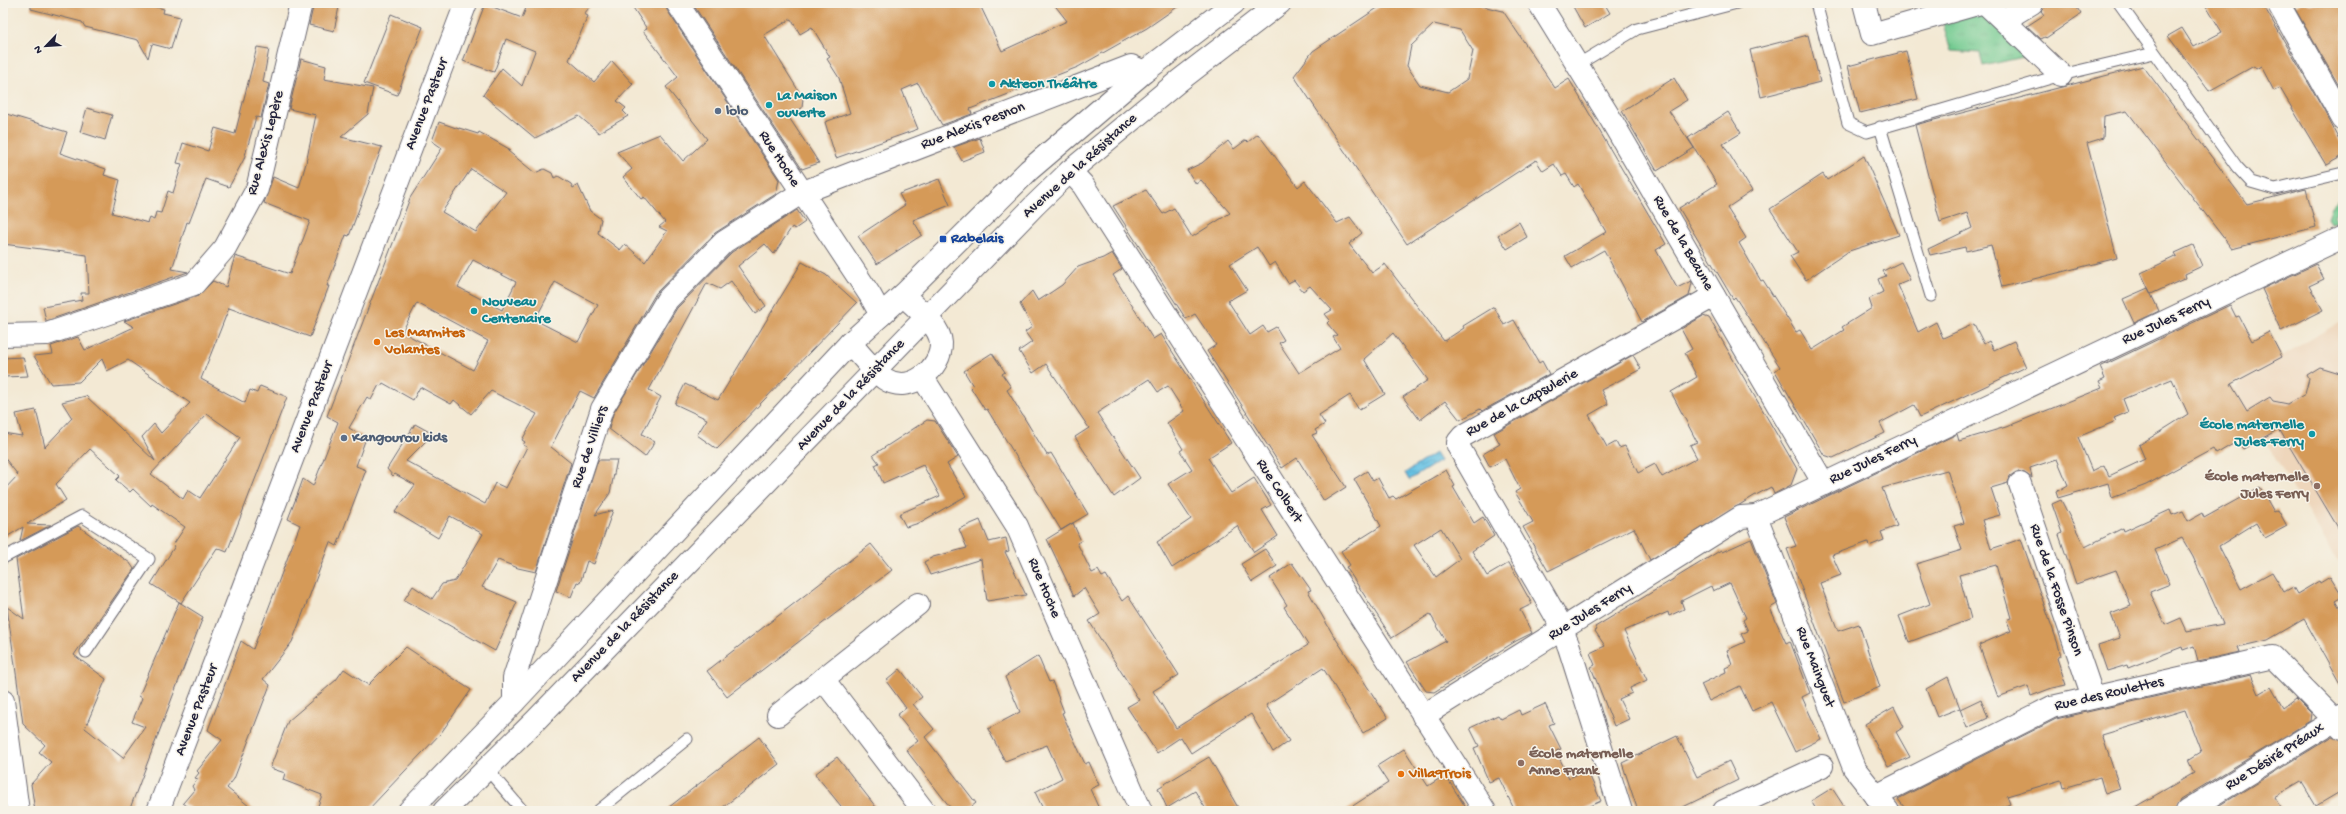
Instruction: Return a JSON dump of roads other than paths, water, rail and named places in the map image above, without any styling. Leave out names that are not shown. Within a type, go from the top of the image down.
[{"type":"street","name":"Rue Alexis Lepère","points":[[3,335],[47,334],[194,284],[225,248],[257,189],[301,3]]},
{"type":"street","name":"Avenue Pasteur","points":[[158,811],[466,3]]},
{"type":"street","name":"Rue Hoche","points":[[677,3],[870,295],[881,314]]},
{"type":"street","name":"Avenue de la Résistance","points":[[409,811],[514,702],[850,343],[903,295],[1029,170],[1138,69],[1234,3]]},
{"type":"street","name":"Avenue de la Résistance","points":[[444,811],[487,769],[925,318],[1070,171],[1180,80],[1280,3]]},
{"type":"street","name":"Rue de la Beaune","points":[[1538,3],[1606,113],[1824,484]]},
{"type":"street","points":[[1864,3],[1872,34],[1981,3]]},
{"type":"street","points":[[1985,3],[2061,75]]},
{"type":"street","points":[[2004,20],[2032,3]]},
{"type":"street","points":[[2278,3],[2343,119]]},
{"type":"street","name":"Rue Alexis Pesnon","points":[[802,193],[1138,69]]},
{"type":"street","name":"Rue Colbert","points":[[1070,171],[1083,185],[1485,811]]},
{"type":"street","name":"Rue de Villiers","points":[[514,702],[514,678],[602,409],[667,300],[724,242],[802,193]]},
{"type":"street","name":"Rue Jules Ferry","points":[[1423,716],[1741,517],[1756,516],[2343,237]]},
{"type":"street","points":[[850,343],[885,379],[906,383],[923,378],[938,357],[941,342],[936,329],[903,295]]},
{"type":"street","name":"Rue de la Capsulerie","points":[[1562,630],[1458,446],[1458,442],[1463,436],[1714,296]]},
{"type":"street","name":"Rue Hoche","points":[[923,378],[1017,526],[1141,811]]},
{"type":"street","name":"Rue de la Fosse Pinson","points":[[2020,484],[2093,697]]},
{"type":"street","name":"Rue Mainguet","points":[[1756,516],[1854,768],[1882,803]]},
{"type":"street","points":[[778,715],[918,604]]},
{"type":"street","points":[[1562,630],[1621,811]]},
{"type":"street","name":"Rue des Roulettes","points":[[1882,803],[2052,707],[2273,657],[2340,721]]},
{"type":"street","points":[[823,679],[924,811]]},
{"type":"street","points":[[3,701],[18,811]]},
{"type":"street","name":"Rue Désiré Préaux","points":[[2186,811],[2340,721]]},
{"type":"street","points":[[1724,811],[1822,766]]},
{"type":"lane","points":[[1577,65],[1637,29],[1737,3]]},
{"type":"lane","points":[[1816,3],[1848,122],[1866,132],[2061,75],[2154,53]]},
{"type":"lane","points":[[2119,3],[2237,167],[2251,182],[2275,189],[2343,173]]},
{"type":"lane","points":[[1880,127],[1930,296]]},
{"type":"lane","points":[[3,558],[82,516],[150,559],[86,652]]},
{"type":"lane","points":[[598,811],[687,739]]},
{"type":"lane","points":[[487,769],[523,811]]},
{"type":"water","points":[[1435,453],[1440,461],[1409,480],[1405,473]]},
{"type":"place","name":"Akteon Théâtre","points":[[992,84]]},
{"type":"place","name":"La Maison ouverte","points":[[769,105]]},
{"type":"place","name":"lolo","points":[[718,111]]},
{"type":"place","name":"Rabelais","points":[[943,239]]},
{"type":"place","name":"Nouveau Centenaire","points":[[474,311]]},
{"type":"place","name":"Les Marmites Volantes","points":[[377,342]]},
{"type":"place","name":"École maternelle Jules-Ferry","points":[[2312,434]]},
{"type":"place","name":"Kangourou kids","points":[[344,438]]},
{"type":"place","name":"École maternelle Jules Ferry","points":[[2317,486]]},
{"type":"place","name":"École maternelle Anne Frank","points":[[1521,763]]},
{"type":"place","name":"Villa9Trois","points":[[1401,774]]}]
